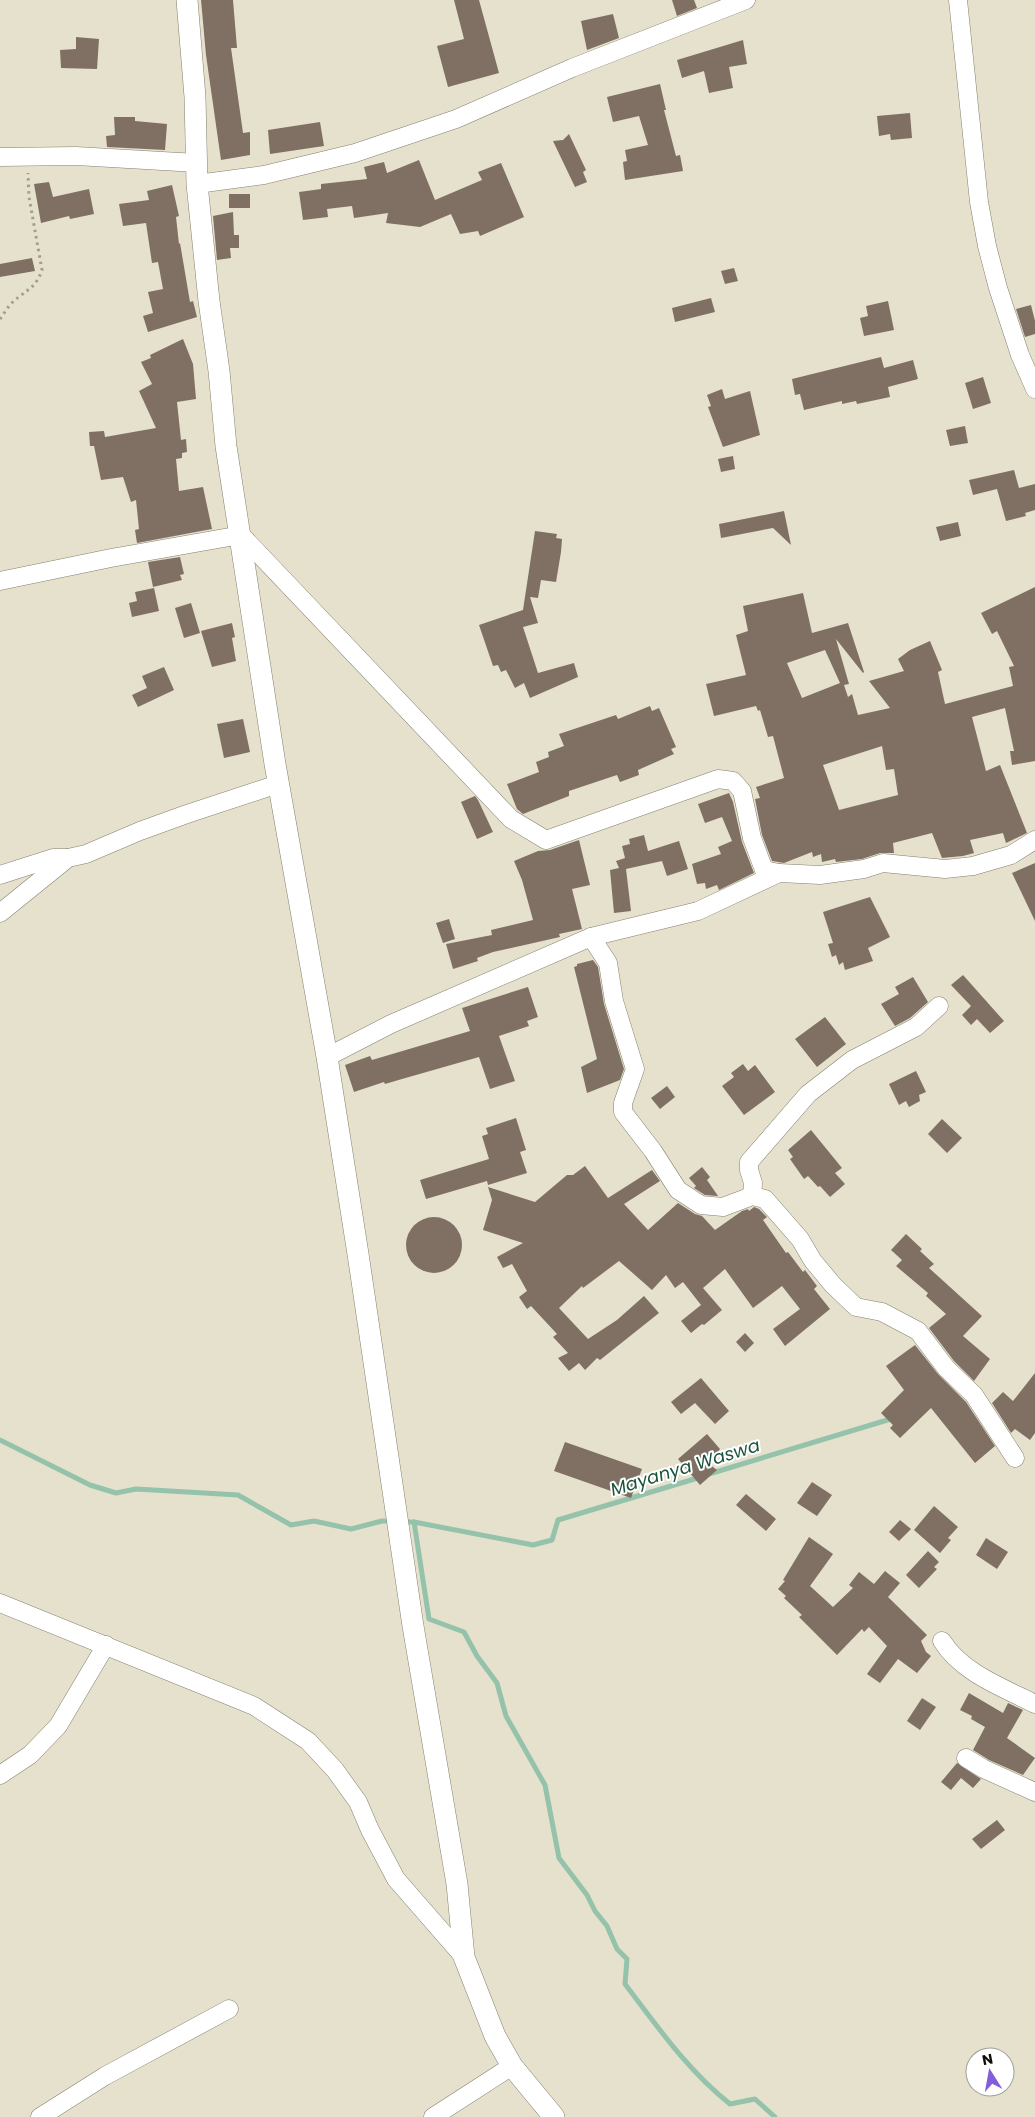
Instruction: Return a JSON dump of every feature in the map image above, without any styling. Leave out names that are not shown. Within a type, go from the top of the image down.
[{"type":"street","points":[[187,0],[195,96],[197,174],[209,302],[219,371],[226,446],[278,784],[327,1057],[412,1616],[457,1884],[464,1957],[495,2036],[512,2066],[554,2117]]},
{"type":"street","points":[[0,157],[76,156],[197,174],[264,175],[355,153],[456,119],[572,68],[746,0]]},
{"type":"street","points":[[958,0],[979,202],[987,246],[998,288],[1020,355],[1035,389]]},
{"type":"street","points":[[0,581],[111,558],[241,535]]},
{"type":"street","points":[[241,535],[511,819],[546,840],[718,780],[733,781],[742,791],[752,838],[764,870],[779,873],[820,875],[864,869],[883,863],[945,869],[973,866],[1011,855],[1035,840]]},
{"type":"street","points":[[0,875],[53,858],[68,858],[86,854],[179,816],[278,784]]},
{"type":"street","points":[[0,913],[68,858]]},
{"type":"street","points":[[327,1057],[391,1024],[591,937],[698,912],[779,873]]},
{"type":"street","points":[[591,937],[608,963],[614,1001],[635,1069],[623,1102],[623,1112],[653,1151],[678,1190],[701,1205],[723,1208],[752,1196],[765,1199],[800,1239],[813,1261],[833,1285],[856,1307],[882,1312],[918,1331],[946,1368],[974,1394],[1015,1458]]},
{"type":"street","points":[[752,1196],[753,1182],[749,1170],[749,1162],[808,1094],[852,1060],[916,1027],[939,1006]]},
{"type":"street","points":[[0,1603],[254,1706],[308,1741],[335,1770],[358,1802],[370,1830],[396,1879],[464,1957]]},
{"type":"street","points":[[942,1641],[950,1654],[973,1672],[1035,1704]]},
{"type":"street","points":[[0,1775],[30,1755],[58,1726],[106,1645]]},
{"type":"street","points":[[966,1758],[984,1769],[1035,1792]]},
{"type":"street","points":[[40,2117],[105,2076],[229,2009]]},
{"type":"street","points":[[433,2117],[512,2066]]},
{"type":"path","points":[[0,319],[10,305],[27,293],[38,281],[42,270],[29,197],[27,174],[31,157]]},
{"type":"building","points":[[201,0],[233,0],[237,48],[231,48],[243,133],[250,132],[250,155],[221,160],[206,55]]},
{"type":"building","points":[[454,0],[479,0],[499,73],[448,87],[437,46],[464,39]]},
{"type":"building","points":[[672,0],[694,0],[697,8],[677,16]]},
{"type":"building","points":[[613,14],[619,38],[587,50],[581,21]]},
{"type":"building","points":[[76,37],[99,39],[97,69],[61,68],[60,50],[76,49]]},
{"type":"building","points":[[743,40],[747,64],[729,67],[733,88],[709,93],[704,71],[682,78],[677,60]]},
{"type":"building","points":[[660,84],[666,110],[664,110],[676,156],[680,155],[683,171],[625,180],[623,162],[627,161],[625,150],[648,145],[639,116],[613,122],[607,97]]},
{"type":"building","points":[[910,113],[912,138],[891,140],[890,134],[879,136],[877,116]]},
{"type":"building","points":[[114,117],[135,117],[135,121],[167,124],[165,150],[107,147],[106,136],[115,135]]},
{"type":"building","points":[[320,122],[324,146],[270,154],[268,130]]},
{"type":"building","points":[[569,134],[586,170],[583,172],[587,182],[575,187],[553,141],[563,140]]},
{"type":"building","points":[[419,160],[435,200],[482,180],[478,172],[501,163],[524,217],[480,236],[478,231],[460,234],[451,214],[420,227],[386,223],[388,213],[354,218],[352,206],[327,209],[328,217],[303,220],[299,192],[321,189],[321,184],[367,179],[364,167],[384,162],[387,173]]},
{"type":"building","points":[[49,182],[53,197],[89,189],[94,214],[70,219],[69,216],[41,223],[34,184]]},
{"type":"building","points":[[172,185],[179,216],[176,217],[179,244],[190,302],[193,301],[197,317],[148,332],[143,316],[153,313],[148,292],[163,289],[158,262],[152,263],[146,223],[123,226],[119,204],[149,200],[147,191]]},
{"type":"building","points":[[229,194],[250,194],[250,208],[229,208]]},
{"type":"building","points":[[233,212],[234,235],[239,235],[239,248],[230,248],[231,258],[217,260],[213,216]]},
{"type":"building","points":[[32,258],[35,271],[0,277],[0,264]]},
{"type":"building","points":[[734,268],[738,281],[725,284],[721,271]]},
{"type":"building","points":[[711,298],[715,312],[675,322],[672,308]]},
{"type":"building","points":[[888,301],[894,330],[864,336],[860,318],[868,316],[866,306]]},
{"type":"building","points":[[1031,305],[1035,321],[1035,334],[1025,337],[1016,309]]},
{"type":"building","points":[[183,339],[193,364],[196,399],[177,402],[181,440],[186,439],[187,452],[182,453],[182,458],[176,459],[179,491],[203,487],[212,529],[137,543],[135,530],[139,529],[136,500],[131,502],[123,477],[101,480],[94,446],[90,446],[89,432],[104,431],[105,437],[156,428],[139,391],[152,384],[141,362],[151,358],[150,355]]},
{"type":"building","points":[[881,357],[884,368],[913,360],[918,379],[888,387],[890,397],[857,404],[856,401],[842,404],[842,401],[804,410],[800,394],[795,395],[792,379]]},
{"type":"building","points":[[983,377],[991,403],[973,409],[965,383]]},
{"type":"building","points":[[722,389],[725,399],[750,391],[760,435],[723,447],[708,407],[711,406],[707,395]]},
{"type":"building","points":[[965,426],[968,443],[950,446],[946,430]]},
{"type":"building","points":[[733,456],[735,469],[721,472],[718,459]]},
{"type":"building","points":[[1014,470],[1019,488],[1035,484],[1035,510],[1025,513],[1026,516],[1006,521],[997,489],[973,495],[969,480]]},
{"type":"building","points":[[784,511],[791,545],[773,528],[721,538],[719,524]]},
{"type":"building","points":[[958,522],[961,536],[940,541],[936,527]]},
{"type":"building","points":[[535,531],[557,534],[556,538],[562,539],[561,552],[556,582],[541,580],[538,598],[530,597],[538,623],[523,627],[538,673],[574,663],[578,677],[530,698],[524,683],[515,688],[506,670],[501,672],[498,665],[493,666],[479,625],[523,610]]},
{"type":"building","points":[[180,557],[184,574],[180,575],[182,580],[153,587],[148,562]]},
{"type":"building","points":[[1035,587],[1035,761],[1012,765],[1010,751],[1014,751],[1005,708],[972,717],[986,771],[1000,765],[1027,833],[1006,843],[1003,833],[970,840],[974,853],[963,856],[942,858],[932,833],[893,843],[894,853],[880,853],[862,859],[836,862],[835,859],[822,862],[821,854],[813,857],[812,852],[784,863],[772,861],[762,835],[755,799],[760,798],[756,787],[784,778],[773,736],[768,737],[760,710],[758,711],[756,706],[714,716],[706,684],[746,675],[736,635],[748,631],[743,606],[803,593],[812,633],[848,623],[863,673],[836,639],[849,684],[844,685],[848,697],[852,694],[858,715],[890,708],[869,681],[904,671],[898,659],[910,650],[930,641],[942,670],[938,672],[945,704],[1013,686],[1009,667],[1014,666],[997,631],[992,634],[981,613]],"holes":[[[825,650],[840,683],[802,698],[787,663]],[[882,746],[886,770],[894,769],[898,795],[839,810],[823,765]]]},
{"type":"building","points":[[154,588],[159,611],[132,617],[129,603],[137,601],[135,592]]},
{"type":"building","points":[[191,603],[200,633],[184,638],[175,608]]},
{"type":"building","points":[[232,623],[235,637],[232,638],[236,661],[212,667],[201,631]]},
{"type":"building","points":[[164,667],[174,690],[138,707],[132,695],[147,688],[142,676]]},
{"type":"building","points":[[650,706],[652,711],[659,708],[676,747],[671,749],[674,754],[638,770],[639,775],[620,782],[617,775],[569,791],[569,796],[523,814],[517,809],[507,784],[539,772],[536,762],[549,757],[548,752],[564,746],[559,734],[616,715],[618,719]]},
{"type":"building","points":[[243,719],[250,752],[224,758],[217,724]]},
{"type":"building","points":[[729,793],[733,802],[742,842],[754,873],[719,890],[717,885],[706,889],[705,883],[697,884],[692,864],[721,854],[718,847],[732,841],[722,817],[705,823],[698,804]]},
{"type":"building","points":[[475,796],[493,832],[477,839],[461,802]]},
{"type":"building","points":[[644,835],[648,851],[679,841],[688,869],[667,876],[662,861],[626,869],[631,911],[614,913],[610,870],[619,868],[616,861],[625,858],[622,846],[630,844],[629,839]]},
{"type":"building","points":[[579,840],[590,885],[572,889],[582,929],[559,934],[560,937],[493,952],[477,958],[478,961],[453,969],[446,944],[492,935],[491,930],[533,920],[522,880],[514,861],[538,851],[550,850]]},
{"type":"building","points":[[1035,863],[1035,921],[1012,873]]},
{"type":"building","points":[[870,897],[890,937],[868,948],[873,961],[845,970],[843,962],[839,965],[836,955],[832,957],[828,944],[833,943],[823,912]]},
{"type":"building","points":[[449,919],[455,939],[443,943],[436,923]]},
{"type":"building","points":[[593,960],[598,967],[604,1004],[624,1069],[620,1080],[587,1093],[581,1067],[597,1059],[574,967],[577,964]]},
{"type":"building","points":[[963,975],[1004,1021],[990,1033],[977,1019],[971,1025],[962,1015],[971,1006],[951,985]]},
{"type":"building","points":[[913,977],[928,1002],[910,1018],[895,1026],[881,1004],[899,994],[895,987]]},
{"type":"building","points":[[528,987],[538,1017],[527,1021],[529,1026],[499,1036],[515,1081],[490,1089],[479,1057],[385,1084],[384,1082],[354,1092],[345,1065],[370,1056],[372,1060],[470,1031],[462,1008]]},
{"type":"building","points":[[825,1017],[846,1044],[817,1067],[795,1039]]},
{"type":"building","points":[[743,1064],[748,1071],[755,1065],[775,1092],[744,1115],[722,1086],[734,1077],[731,1073]]},
{"type":"building","points":[[916,1071],[926,1092],[919,1095],[920,1101],[909,1107],[906,1101],[899,1105],[889,1084]]},
{"type":"building","points":[[667,1086],[675,1097],[660,1109],[651,1098]]},
{"type":"building","points":[[516,1118],[526,1150],[520,1152],[527,1173],[488,1185],[487,1181],[426,1199],[420,1180],[489,1159],[482,1136],[488,1134],[486,1128]]},
{"type":"building","points":[[942,1119],[962,1138],[947,1153],[928,1134]]},
{"type":"building","points":[[811,1130],[842,1168],[835,1173],[845,1184],[830,1197],[808,1176],[804,1179],[790,1159],[793,1157],[788,1150]]},
{"type":"building","points":[[585,1166],[608,1198],[652,1170],[660,1181],[624,1204],[648,1230],[678,1203],[695,1214],[702,1216],[715,1230],[742,1211],[748,1209],[749,1211],[754,1207],[759,1209],[767,1217],[763,1220],[786,1253],[788,1252],[803,1272],[805,1270],[817,1286],[814,1289],[830,1309],[785,1346],[773,1329],[800,1309],[782,1286],[753,1308],[725,1269],[703,1288],[722,1310],[691,1333],[681,1321],[701,1305],[683,1282],[675,1288],[666,1275],[652,1290],[619,1261],[583,1288],[582,1286],[559,1308],[588,1339],[617,1320],[644,1296],[659,1313],[600,1360],[597,1358],[585,1370],[579,1363],[569,1371],[558,1358],[568,1353],[553,1337],[557,1334],[531,1306],[527,1309],[519,1297],[527,1291],[512,1264],[503,1268],[497,1257],[523,1243],[483,1230],[492,1200],[488,1187],[535,1202],[567,1175],[573,1175]]},
{"type":"building","points":[[702,1167],[710,1177],[707,1180],[718,1196],[705,1195],[694,1188],[696,1186],[689,1178]]},
{"type":"building","points":[[428,1217],[440,1217],[450,1221],[458,1229],[462,1245],[458,1261],[450,1269],[440,1273],[428,1273],[418,1269],[410,1261],[406,1251],[406,1239],[410,1229],[418,1221]]},
{"type":"building","points":[[906,1234],[934,1264],[929,1268],[982,1316],[963,1336],[990,1359],[974,1381],[954,1361],[929,1328],[946,1314],[926,1296],[928,1293],[896,1266],[902,1260],[891,1250]]},
{"type":"building","points":[[745,1333],[754,1343],[745,1352],[736,1342]]},
{"type":"building","points":[[915,1345],[938,1374],[966,1402],[995,1446],[975,1463],[931,1408],[900,1438],[890,1428],[893,1425],[881,1413],[904,1390],[886,1366]]},
{"type":"building","points":[[1035,1373],[1035,1433],[1030,1440],[1015,1429],[1011,1433],[992,1403],[1003,1392],[1013,1401]]},
{"type":"building","points":[[701,1378],[729,1411],[715,1424],[695,1403],[681,1414],[671,1402]]},
{"type":"building","points":[[707,1434],[720,1449],[709,1464],[717,1470],[700,1485],[678,1459]]},
{"type":"building","points":[[565,1442],[642,1469],[631,1498],[554,1471]]},
{"type":"building","points":[[812,1482],[832,1495],[817,1516],[797,1503]]},
{"type":"building","points":[[746,1494],[776,1519],[766,1531],[736,1505]]},
{"type":"building","points":[[934,1506],[958,1527],[948,1538],[951,1540],[940,1553],[914,1530]]},
{"type":"building","points":[[900,1520],[911,1529],[899,1541],[889,1532]]},
{"type":"building","points":[[809,1537],[833,1554],[810,1586],[833,1607],[853,1588],[849,1585],[859,1572],[874,1584],[885,1571],[900,1583],[888,1597],[927,1635],[921,1641],[926,1652],[931,1656],[917,1673],[898,1659],[880,1683],[867,1674],[887,1646],[869,1627],[864,1632],[862,1629],[837,1655],[799,1617],[802,1615],[784,1598],[786,1596],[778,1589],[785,1581],[783,1580]]},
{"type":"building","points":[[986,1538],[1008,1552],[997,1569],[976,1555]]},
{"type":"building","points":[[928,1551],[939,1562],[934,1567],[937,1569],[919,1588],[906,1575]]},
{"type":"building","points":[[969,1693],[1003,1713],[1008,1703],[1023,1710],[1007,1738],[1035,1758],[1023,1775],[989,1760],[973,1750],[985,1727],[971,1719],[972,1716],[960,1710]]},
{"type":"building","points":[[922,1698],[936,1707],[920,1730],[907,1721]]},
{"type":"building","points":[[957,1763],[981,1779],[973,1788],[961,1778],[951,1790],[941,1782]]},
{"type":"building","points":[[997,1820],[1005,1830],[981,1849],[972,1839]]},
{"type":"waterway","name":"Mayanya Waswa","points":[[709,1474],[894,1418]]},
{"type":"waterway","name":"Mayanya Waswa","points":[[0,1440],[90,1485],[116,1493],[136,1489],[238,1495],[291,1525],[314,1521],[351,1529],[382,1521],[392,1521]]},
{"type":"waterway","name":"Mayanya Waswa","points":[[402,1522],[414,1522],[533,1545],[552,1540],[558,1520],[701,1477]]},
{"type":"waterway","name":"Mayanya Waswa","points":[[414,1522],[429,1619],[464,1632],[477,1656],[497,1683],[506,1716],[545,1785],[559,1858],[587,1895],[595,1911],[607,1926],[617,1949],[627,1959],[625,1984],[687,2063],[715,2091],[730,2104],[755,2099],[775,2117]]}]
